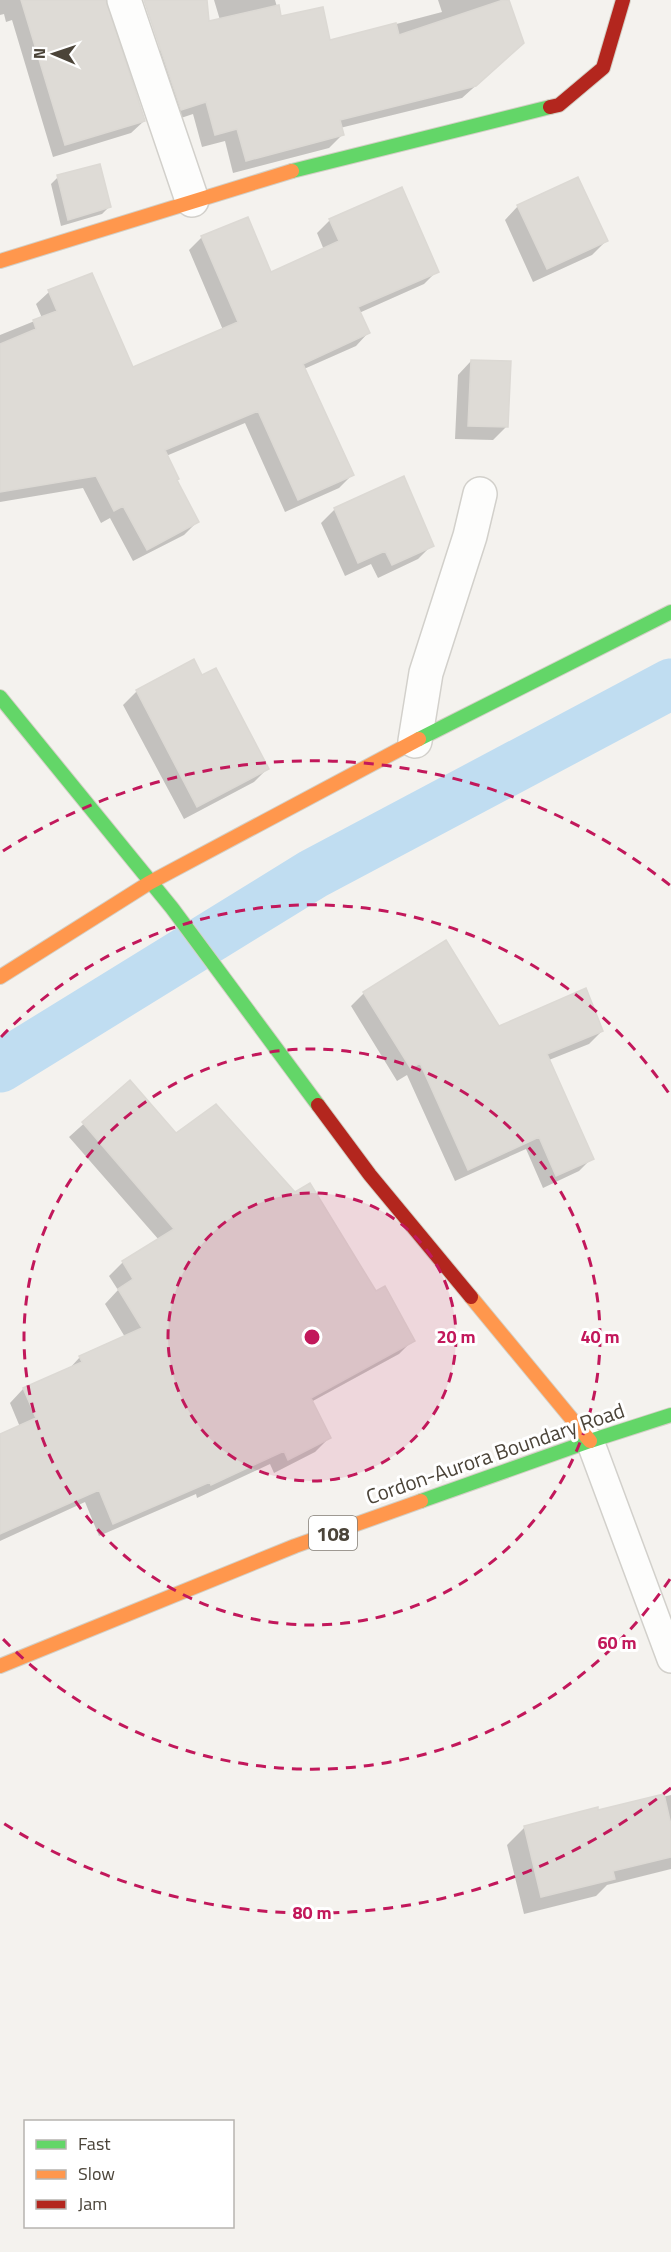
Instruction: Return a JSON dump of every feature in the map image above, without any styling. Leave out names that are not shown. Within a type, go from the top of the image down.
[{"type":"street","points":[[124,0],[192,200]]},
{"type":"street","points":[[0,261],[281,174],[559,105],[603,68],[623,0]]},
{"type":"street","points":[[415,741],[426,673],[470,536],[480,494]]},
{"type":"street","points":[[0,977],[149,883],[415,741],[671,612]]},
{"type":"street","points":[[0,698],[149,883],[172,908],[370,1175],[590,1441]]},
{"type":"street","name":"Cordon-Aurora Boundary Road","points":[[0,1666],[295,1546],[590,1441],[671,1415]]},
{"type":"lane","points":[[590,1441],[671,1659]]},
{"type":"building","points":[[21,0],[106,0],[145,121],[65,145]]},
{"type":"building","points":[[144,0],[207,0],[209,21],[279,5],[281,16],[323,7],[330,40],[396,23],[399,35],[503,0],[509,0],[524,43],[476,86],[340,120],[344,135],[246,161],[237,129],[215,135],[206,102],[181,110]]},
{"type":"building","points":[[100,164],[111,207],[68,220],[57,175]]},
{"type":"building","points":[[578,177],[608,241],[547,269],[517,205]]},
{"type":"building","points":[[402,187],[439,272],[358,307],[370,333],[303,364],[354,475],[298,500],[258,411],[165,450],[179,479],[177,480],[199,522],[147,550],[123,506],[114,511],[96,476],[0,492],[0,344],[36,329],[33,320],[57,311],[48,290],[92,273],[133,367],[238,322],[201,236],[248,217],[271,272],[339,241],[329,219]]},
{"type":"building","points":[[471,360],[511,361],[508,427],[468,426]]},
{"type":"building","points":[[404,476],[434,546],[392,565],[385,551],[358,563],[334,508]]},
{"type":"building","points":[[194,659],[202,675],[216,668],[269,769],[197,807],[136,690]]},
{"type":"building","points":[[446,940],[499,1026],[586,988],[603,1031],[547,1054],[594,1159],[556,1176],[539,1137],[468,1170],[420,1063],[411,1069],[363,992]]},
{"type":"building","points":[[130,1080],[176,1133],[216,1104],[295,1192],[310,1183],[376,1291],[385,1286],[415,1341],[311,1398],[331,1438],[288,1460],[284,1451],[211,1485],[210,1482],[113,1524],[99,1490],[0,1534],[0,1434],[36,1418],[23,1388],[82,1362],[79,1356],[142,1328],[118,1289],[133,1279],[122,1261],[174,1229],[82,1122]]},
{"type":"building","points":[[664,1794],[671,1825],[671,1857],[613,1871],[615,1879],[541,1897],[524,1826],[598,1807],[598,1810]]},
{"type":"waterway","points":[[0,1067],[313,874],[671,684]]},
{"type":"traffic: fast","points":[[292,171],[550,107]]},
{"type":"traffic: fast","points":[[419,739],[671,612]]},
{"type":"traffic: fast","points":[[0,697],[172,908],[318,1105]]},
{"type":"traffic: fast","points":[[421,1501],[671,1415]]},
{"type":"traffic: slow","points":[[0,261],[292,171]]},
{"type":"traffic: slow","points":[[0,977],[149,883],[419,739]]},
{"type":"traffic: slow","points":[[471,1297],[590,1441]]},
{"type":"traffic: slow","points":[[0,1666],[295,1546],[421,1501]]},
{"type":"traffic: jam","points":[[550,107],[559,105],[603,68],[623,0]]},
{"type":"traffic: jam","points":[[318,1105],[370,1175],[471,1297]]}]
